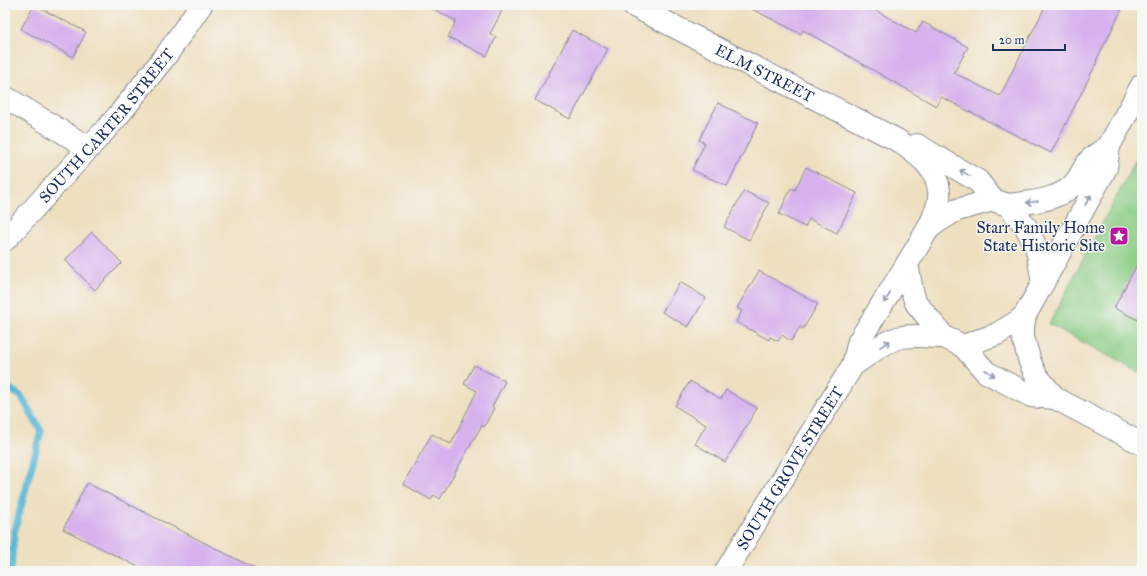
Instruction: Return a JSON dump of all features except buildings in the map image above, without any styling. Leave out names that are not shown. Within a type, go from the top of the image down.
[{"type":"street","name":"SOUTH CARTER STREET","points":[[5,240],[142,88],[201,5]]},
{"type":"street","name":"ELM STREET","points":[[632,5],[897,140],[927,164],[933,172],[937,182],[940,192],[936,211],[928,229]]},
{"type":"street","points":[[953,341],[998,334],[1009,328],[1025,314],[1106,168],[1109,146],[1142,84]]},
{"type":"street","points":[[5,97],[89,148]]},
{"type":"street","name":"ELM STREET","points":[[897,140],[919,146],[978,180],[1001,203]]},
{"type":"street","points":[[1109,146],[1089,160],[1073,185],[1062,194],[1041,200],[1001,203],[957,210],[928,229],[907,264],[910,285],[916,303],[986,372],[1031,396],[1055,398],[1142,444]]},
{"type":"street","points":[[1001,203],[1026,227],[1036,249],[1043,283]]},
{"type":"street","name":"SOUTH GROVE STREET","points":[[726,571],[853,365],[859,341],[907,264]]},
{"type":"street","points":[[1025,314],[1023,337],[1030,362],[1036,374],[1055,398]]},
{"type":"street","name":"SOUTH GROVE STREET","points":[[853,365],[896,338],[906,336],[953,341]]},
{"type":"green space","name":"Starr Family Home State Historic Site","points":[[1142,148],[1142,374],[1049,324]]},
{"type":"waterway","points":[[5,386],[21,396],[41,431],[14,533],[11,571]]},
{"type":"place","name":"Starr Family Home State Historic Site","points":[[1119,236]]}]
